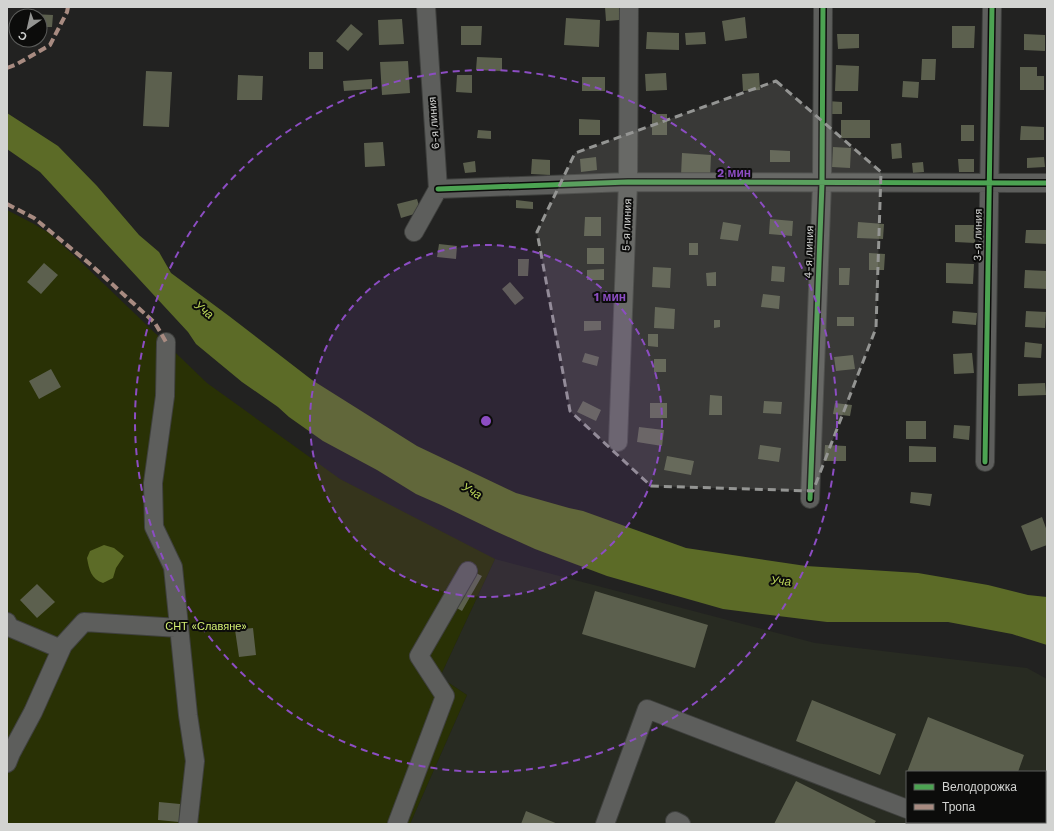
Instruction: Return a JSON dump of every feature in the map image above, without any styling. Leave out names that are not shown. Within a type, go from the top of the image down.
[{"type":"street","name":"6-я линия","points":[[426,7],[438,189]]},
{"type":"street","name":"5-я линия","points":[[618,442],[628,182],[629,7]]},
{"type":"street","name":"4-я линия","points":[[810,498],[822,184],[823,7]]},
{"type":"street","name":"3-я линия","points":[[985,462],[992,7]]},
{"type":"street","points":[[414,232],[438,189],[628,182],[822,184],[1047,183]]},
{"type":"street","points":[[166,342],[165,396],[153,483],[154,527],[173,567],[178,628],[195,760],[188,824]]},
{"type":"street","points":[[397,824],[445,696],[419,656],[468,571]]},
{"type":"street","points":[[7,622],[9,627],[61,649]]},
{"type":"street","points":[[7,763],[33,712],[63,645],[84,622],[178,628]]},
{"type":"street","points":[[605,824],[648,709],[906,809]]},
{"type":"highlighted area","points":[[776,81],[881,172],[876,328],[813,491],[651,486],[570,411],[537,232],[575,153]]},
{"type":"shaded area","points":[[495,559],[815,643],[1027,668],[1047,679],[1047,824],[410,824],[467,695],[440,677]]},
{"type":"green space","name":"СНТ «Славяне»","points":[[7,210],[49,233],[207,383],[340,479],[495,559],[440,677],[467,695],[410,824],[7,824]]},
{"type":"water","name":"Уча","points":[[7,113],[58,146],[97,186],[139,235],[159,252],[171,273],[312,380],[417,446],[516,493],[583,511],[686,548],[806,566],[918,573],[988,585],[1028,595],[1047,597],[1047,645],[1012,634],[948,622],[827,622],[723,609],[607,576],[535,549],[416,494],[377,470],[323,441],[242,382],[196,344],[188,332],[40,172],[7,149]]},
{"type":"water","points":[[104,545],[114,548],[124,556],[116,568],[113,578],[103,583],[93,576],[87,558],[90,551]]},
{"type":"building","points":[[605,7],[619,7],[619,20],[606,21]]},
{"type":"building","points":[[48,15],[53,15],[52,27],[48,27]]},
{"type":"building","points":[[745,17],[747,38],[725,41],[722,21]]},
{"type":"building","points":[[566,18],[600,20],[599,47],[564,45]]},
{"type":"building","points":[[402,19],[404,44],[379,45],[378,20]]},
{"type":"building","points":[[351,24],[363,34],[348,51],[336,41]]},
{"type":"building","points":[[461,26],[482,26],[481,45],[461,45]]},
{"type":"building","points":[[952,26],[975,26],[974,48],[952,48]]},
{"type":"building","points":[[647,32],[679,33],[679,50],[646,49]]},
{"type":"building","points":[[705,32],[706,44],[686,45],[685,33]]},
{"type":"building","points":[[837,34],[859,34],[859,48],[838,49]]},
{"type":"building","points":[[1024,34],[1045,35],[1045,51],[1024,50]]},
{"type":"building","points":[[309,52],[323,52],[323,69],[309,69]]},
{"type":"building","points":[[477,57],[502,58],[502,71],[476,70]]},
{"type":"building","points":[[922,59],[936,59],[935,80],[921,80]]},
{"type":"building","points":[[408,61],[410,93],[382,95],[380,62]]},
{"type":"building","points":[[836,65],[859,66],[858,91],[835,91]]},
{"type":"building","points":[[1020,67],[1037,67],[1037,76],[1044,76],[1044,90],[1020,90]]},
{"type":"building","points":[[146,71],[172,72],[169,127],[143,126]]},
{"type":"building","points":[[666,73],[667,90],[646,91],[645,74]]},
{"type":"building","points":[[759,73],[760,90],[743,91],[742,74]]},
{"type":"building","points":[[238,75],[263,76],[262,100],[237,100]]},
{"type":"building","points":[[457,75],[472,75],[472,93],[456,92]]},
{"type":"building","points":[[582,77],[605,77],[605,91],[582,91]]},
{"type":"building","points":[[372,79],[372,89],[344,91],[343,81]]},
{"type":"building","points":[[903,81],[919,82],[918,98],[902,97]]},
{"type":"building","points":[[827,101],[842,102],[842,114],[826,114]]},
{"type":"building","points":[[652,114],[667,114],[667,135],[652,135]]},
{"type":"building","points":[[579,119],[600,120],[600,135],[579,135]]},
{"type":"building","points":[[841,120],[870,120],[870,138],[841,138]]},
{"type":"building","points":[[961,125],[974,125],[974,141],[961,141]]},
{"type":"building","points":[[1021,126],[1044,127],[1044,140],[1020,140]]},
{"type":"building","points":[[478,130],[491,131],[491,139],[477,138]]},
{"type":"building","points":[[383,142],[385,166],[365,167],[364,143]]},
{"type":"building","points":[[901,143],[902,158],[892,159],[891,144]]},
{"type":"building","points":[[833,147],[851,148],[850,168],[832,167]]},
{"type":"building","points":[[770,150],[790,151],[790,162],[770,162]]},
{"type":"building","points":[[682,153],[711,155],[710,178],[681,176]]},
{"type":"building","points":[[596,157],[597,170],[581,172],[580,159]]},
{"type":"building","points":[[1044,157],[1045,167],[1027,168],[1027,158]]},
{"type":"building","points":[[532,159],[550,160],[550,175],[531,174]]},
{"type":"building","points":[[958,159],[974,159],[974,172],[959,172]]},
{"type":"building","points":[[475,161],[476,172],[465,173],[463,163]]},
{"type":"building","points":[[923,162],[924,172],[913,173],[912,163]]},
{"type":"building","points":[[417,199],[421,212],[401,218],[397,204]]},
{"type":"building","points":[[516,200],[533,202],[533,209],[516,208]]},
{"type":"building","points":[[585,217],[601,217],[601,236],[584,236]]},
{"type":"building","points":[[770,219],[793,221],[792,236],[769,234]]},
{"type":"building","points":[[723,222],[741,225],[738,241],[720,239]]},
{"type":"building","points":[[858,222],[884,224],[883,239],[857,238]]},
{"type":"building","points":[[955,225],[976,225],[975,243],[955,242]]},
{"type":"building","points":[[1026,230],[1047,230],[1047,244],[1025,243]]},
{"type":"building","points":[[689,243],[698,243],[698,255],[689,255]]},
{"type":"building","points":[[439,244],[457,246],[456,259],[437,257]]},
{"type":"building","points":[[587,248],[604,248],[604,264],[587,264]]},
{"type":"building","points":[[869,253],[885,254],[884,270],[869,270]]},
{"type":"building","points":[[518,259],[529,259],[528,276],[518,276]]},
{"type":"building","points":[[44,263],[58,275],[41,294],[27,282]]},
{"type":"building","points":[[946,263],[974,264],[973,284],[946,283]]},
{"type":"building","points":[[772,266],[785,267],[784,282],[771,281]]},
{"type":"building","points":[[653,267],[671,268],[670,288],[652,287]]},
{"type":"building","points":[[839,268],[850,268],[849,285],[839,285]]},
{"type":"building","points":[[604,269],[604,280],[587,280],[587,270]]},
{"type":"building","points":[[1025,270],[1047,271],[1047,289],[1024,288]]},
{"type":"building","points":[[716,272],[716,286],[707,286],[706,273]]},
{"type":"building","points":[[510,282],[524,298],[515,305],[502,289]]},
{"type":"building","points":[[763,294],[780,296],[779,309],[761,307]]},
{"type":"building","points":[[655,307],[675,309],[674,329],[654,328]]},
{"type":"building","points":[[953,311],[977,313],[976,325],[952,323]]},
{"type":"building","points":[[1026,311],[1046,312],[1045,328],[1025,327]]},
{"type":"building","points":[[837,317],[854,317],[854,326],[837,326]]},
{"type":"building","points":[[714,320],[720,320],[720,327],[714,328]]},
{"type":"building","points":[[584,321],[601,321],[601,330],[584,331]]},
{"type":"building","points":[[648,334],[658,334],[658,347],[648,346]]},
{"type":"building","points":[[1025,342],[1042,344],[1041,358],[1024,357]]},
{"type":"building","points":[[585,353],[599,357],[597,366],[582,362]]},
{"type":"building","points":[[972,353],[974,373],[954,374],[953,354]]},
{"type":"building","points":[[853,355],[855,369],[836,371],[834,357]]},
{"type":"building","points":[[654,359],[666,359],[666,372],[654,372]]},
{"type":"building","points":[[51,369],[61,387],[39,399],[29,381]]},
{"type":"building","points":[[1045,383],[1046,395],[1018,396],[1018,384]]},
{"type":"building","points":[[710,395],[722,396],[722,415],[709,415]]},
{"type":"building","points":[[583,401],[601,410],[596,421],[577,412]]},
{"type":"building","points":[[764,401],[782,402],[781,414],[763,413]]},
{"type":"building","points":[[650,403],[667,403],[667,418],[650,418]]},
{"type":"building","points":[[835,403],[852,405],[850,416],[833,414]]},
{"type":"building","points":[[906,421],[926,421],[926,439],[906,439]]},
{"type":"building","points":[[954,425],[970,426],[969,440],[953,438]]},
{"type":"building","points":[[639,427],[664,430],[662,446],[637,442]]},
{"type":"building","points":[[760,445],[781,448],[779,462],[758,459]]},
{"type":"building","points":[[825,445],[846,446],[846,461],[824,461]]},
{"type":"building","points":[[909,446],[936,447],[936,462],[909,462]]},
{"type":"building","points":[[667,456],[694,461],[691,475],[664,470]]},
{"type":"building","points":[[911,492],[932,494],[930,506],[910,503]]},
{"type":"building","points":[[1042,517],[1047,531],[1047,545],[1031,551],[1021,526]]},
{"type":"building","points":[[472,571],[482,576],[462,611],[453,606]]},
{"type":"building","points":[[37,584],[55,602],[37,618],[20,600]]},
{"type":"building","points":[[595,591],[708,625],[695,668],[582,634]]},
{"type":"building","points":[[253,628],[256,655],[239,657],[235,630]]},
{"type":"building","points":[[812,700],[896,734],[880,775],[796,741]]},
{"type":"building","points":[[928,717],[1024,755],[1018,771],[907,771]]},
{"type":"building","points":[[796,781],[876,821],[874,824],[774,824]]},
{"type":"building","points":[[159,802],[180,804],[179,822],[158,820]]},
{"type":"building","points":[[526,811],[558,824],[521,824]]},
{"type":"marked path","points":[[7,68],[50,45],[67,12],[68,7]]},
{"type":"marked path","points":[[7,204],[34,218],[90,264],[155,323],[166,342]]},
{"type":"cycle path","points":[[810,499],[822,183],[823,7]]},
{"type":"cycle path","points":[[985,462],[992,7]]},
{"type":"cycle path","points":[[438,189],[628,182],[1047,183]]}]
